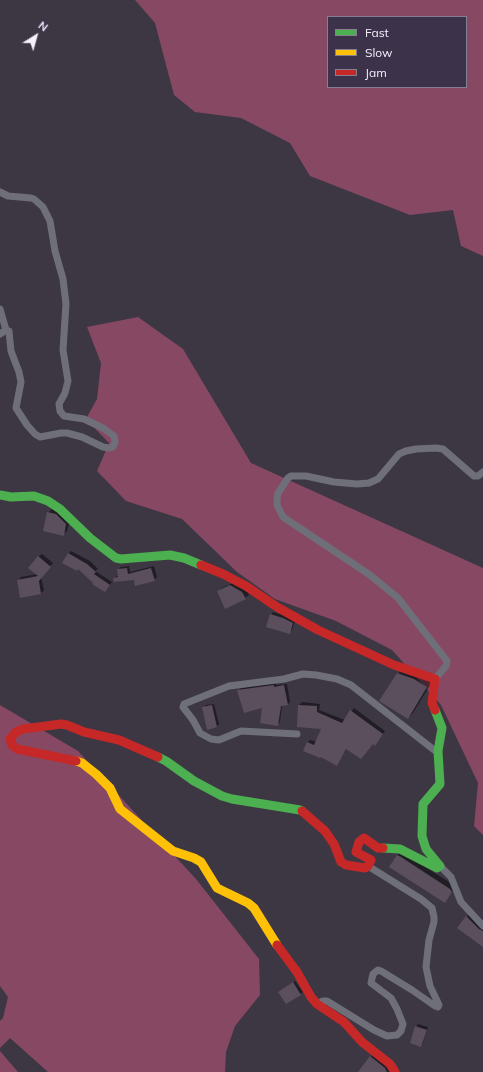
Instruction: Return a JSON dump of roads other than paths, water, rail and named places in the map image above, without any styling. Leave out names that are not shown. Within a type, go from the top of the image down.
[{"type":"street","points":[[0,192],[8,196],[34,199],[46,212],[52,225],[55,251],[64,284],[66,304],[63,350],[68,381],[65,393],[59,406],[60,411],[64,416],[84,419],[103,428],[114,436],[115,442],[113,447],[103,447],[82,437],[67,433],[40,437],[27,426],[16,408],[21,382],[11,351],[9,331],[3,332],[0,309]]},
{"type":"street","points":[[483,472],[478,476],[474,476],[443,449],[416,449],[399,454],[378,479],[369,483],[358,484],[334,482],[306,476],[291,476],[278,493],[276,499],[277,506],[283,517],[370,574],[398,598],[447,661],[446,666],[434,679],[432,702],[442,728],[438,753],[440,782],[423,804],[422,836],[425,847],[451,877],[461,902],[483,926]]},
{"type":"street","points":[[0,495],[11,497],[34,496],[48,501],[90,538],[116,558],[122,559],[170,555],[184,558],[223,574],[246,586],[277,607],[318,630],[394,665],[434,679]]},
{"type":"street","points":[[298,734],[241,731],[218,740],[211,739],[200,734],[193,720],[182,707],[184,704],[229,686],[284,679],[303,674],[316,675],[351,685],[438,753]]},
{"type":"street","points":[[317,1004],[324,1000],[327,1001],[381,1033],[393,1036],[400,1034],[403,1024],[391,998],[371,983],[373,974],[378,970],[412,990],[435,1006],[438,1006],[439,1005],[430,986],[426,967],[429,940],[434,917],[432,908],[421,899],[368,866],[365,868],[348,866],[341,863],[334,844],[328,836],[319,825],[300,810],[222,796],[194,781],[166,761],[119,740],[84,732],[67,725],[61,724],[23,729],[16,732],[10,739],[12,745],[17,749],[82,763],[110,788],[117,805],[120,808],[173,852],[194,858],[201,862],[217,888],[248,902],[254,908],[272,939],[297,972],[311,997],[317,1004],[344,1022],[362,1042],[390,1064],[395,1072]]},
{"type":"street","points":[[368,866],[370,860],[356,852],[362,838],[366,839],[378,848],[400,849],[436,868],[440,866]]}]
